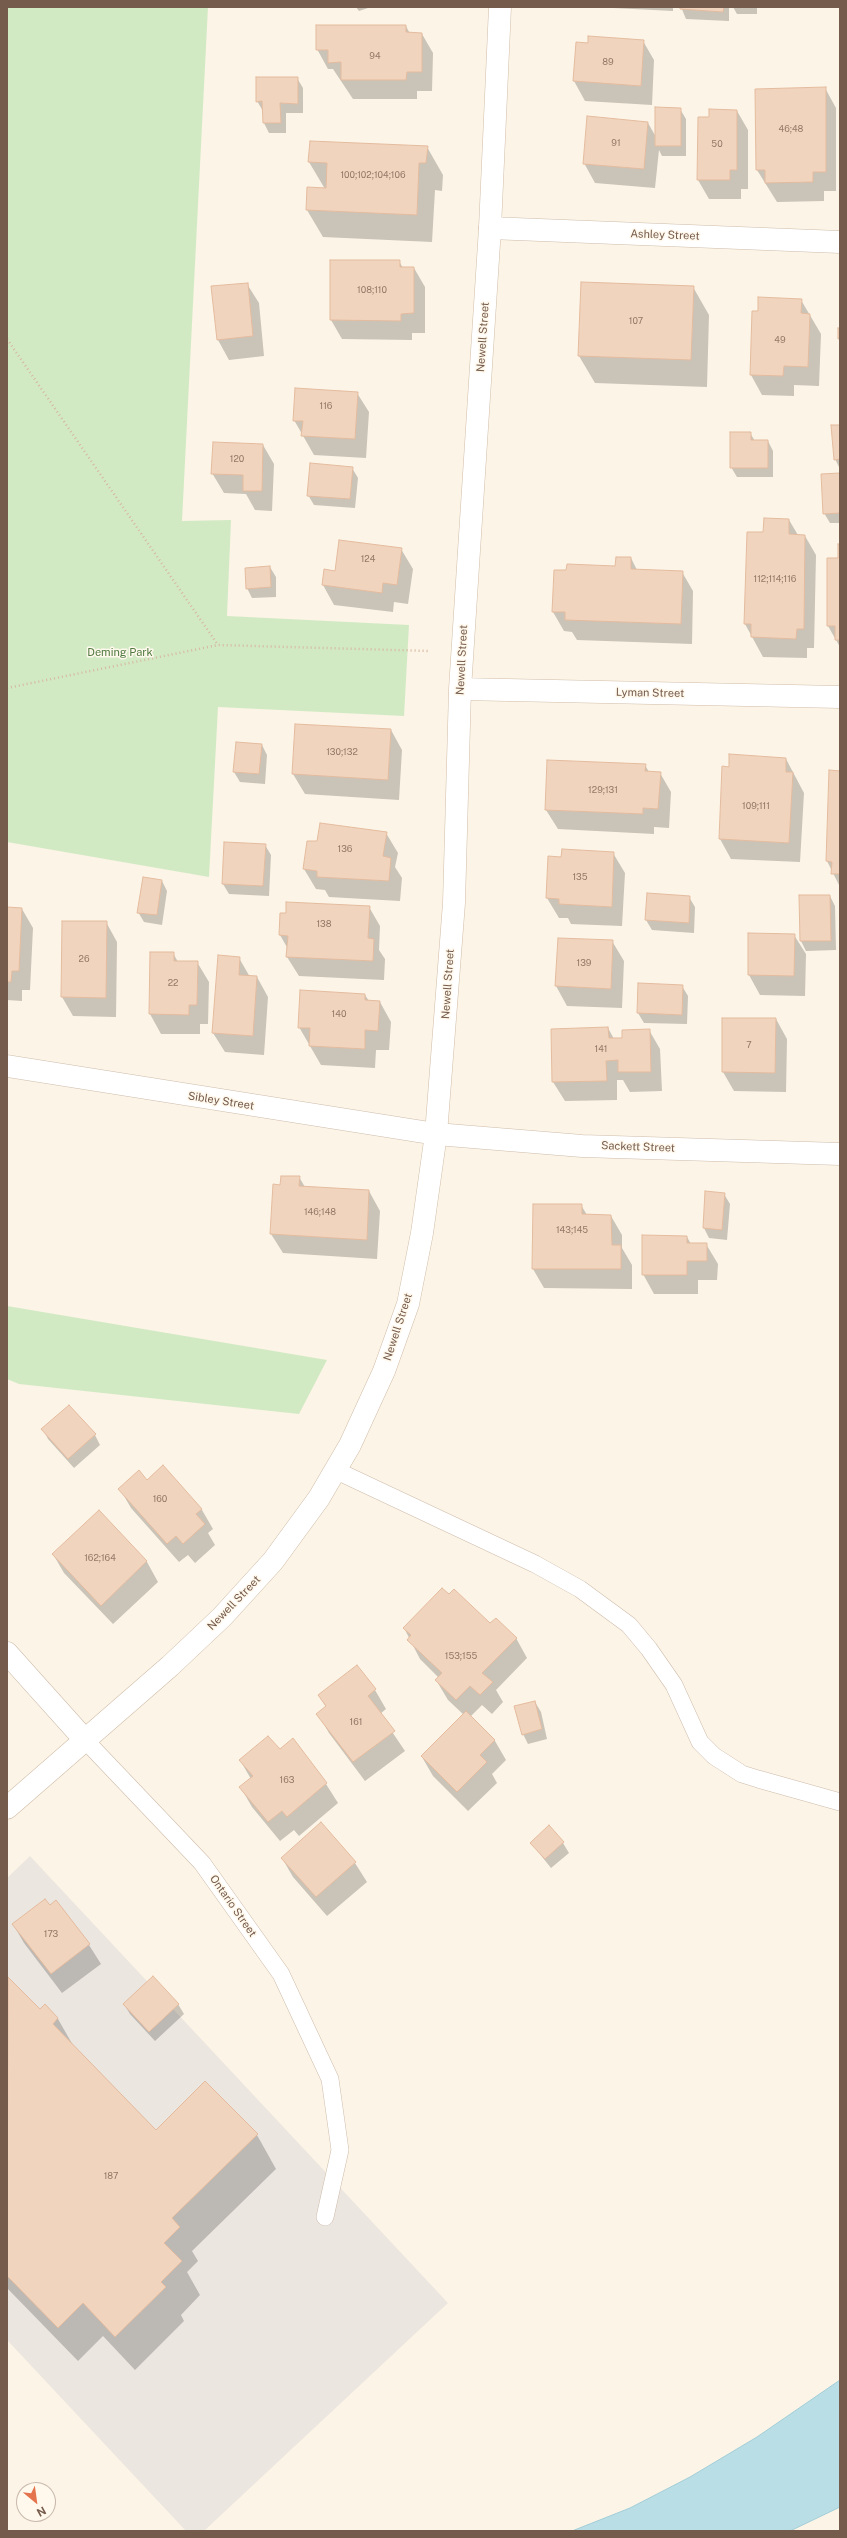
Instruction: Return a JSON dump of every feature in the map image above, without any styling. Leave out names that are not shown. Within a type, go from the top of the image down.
[{"type":"street","name":"Newell Street","points":[[7,1808],[86,1740],[222,1617],[273,1561],[319,1498],[350,1445],[384,1371],[408,1304],[422,1233],[436,1134],[454,903],[460,689],[490,228],[500,7]]},
{"type":"street","name":"Ashley Street","points":[[490,228],[840,242]]},
{"type":"street","name":"Lyman Street","points":[[460,689],[840,697]]},
{"type":"street","name":"Sibley Street","points":[[7,1066],[436,1134]]},
{"type":"street","name":"Sackett Street","points":[[436,1134],[582,1146],[840,1154]]},
{"type":"street","name":"Ontario Street","points":[[7,1653],[86,1740]]},
{"type":"lane","points":[[335,1470],[535,1564],[580,1589],[629,1626],[649,1648],[674,1685],[700,1742],[714,1756],[742,1774],[840,1802]]},
{"type":"lane","name":"Ontario Street","points":[[86,1740],[202,1863],[281,1974],[330,2079],[340,2150],[325,2217]]},
{"type":"path","points":[[7,339],[218,645]]},
{"type":"path","points":[[7,688],[218,645],[462,652]]},
{"type":"shaded area","points":[[30,1856],[448,2303],[204,2531],[186,2531],[7,2340],[7,1878]]},
{"type":"green space","name":"Deming Park","points":[[7,7],[208,7],[182,521],[231,520],[227,616],[409,625],[404,716],[218,707],[209,877],[7,842]]},
{"type":"green space","points":[[7,1306],[327,1360],[299,1414],[19,1384],[7,1379]]},
{"type":"water","points":[[840,2380],[840,2507],[790,2531],[572,2531],[630,2508],[690,2477],[757,2437]]},
{"type":"building","points":[[680,7],[724,7],[723,12],[680,9]]},
{"type":"building","points":[[316,25],[406,25],[406,32],[422,33],[422,72],[407,72],[406,80],[341,80],[341,62],[328,63],[328,50],[316,50]]},
{"type":"building","points":[[588,36],[644,40],[641,86],[573,81],[576,42],[588,43]]},
{"type":"building","points":[[256,77],[298,77],[298,104],[280,103],[281,123],[263,123],[262,101],[256,102]]},
{"type":"building","points":[[826,87],[826,172],[813,172],[813,182],[765,183],[765,170],[756,170],[755,89]]},
{"type":"building","points":[[655,107],[681,108],[681,146],[655,146]]},
{"type":"building","points":[[709,109],[737,110],[737,170],[730,170],[730,180],[697,180],[698,117],[709,117]]},
{"type":"building","points":[[587,116],[648,122],[644,169],[583,164]]},
{"type":"building","points":[[310,141],[428,146],[426,163],[419,163],[417,215],[306,210],[307,187],[326,188],[327,163],[308,162]]},
{"type":"building","points":[[330,260],[400,260],[400,267],[414,267],[414,313],[401,314],[401,321],[330,320]]},
{"type":"building","points":[[581,282],[694,286],[691,360],[578,356]]},
{"type":"building","points":[[248,283],[253,336],[217,340],[211,286]]},
{"type":"building","points":[[758,297],[802,299],[801,313],[810,314],[808,367],[784,366],[783,376],[750,375],[752,311],[758,311]]},
{"type":"building","points":[[838,328],[840,328],[840,339],[838,339]]},
{"type":"building","points":[[295,388],[358,392],[355,439],[301,436],[303,421],[293,421]]},
{"type":"building","points":[[831,425],[840,425],[840,459],[834,460]]},
{"type":"building","points":[[730,432],[751,432],[751,440],[768,440],[768,468],[730,468]]},
{"type":"building","points":[[213,442],[263,444],[262,491],[243,491],[243,475],[211,474]]},
{"type":"building","points":[[310,463],[353,467],[350,499],[307,496]]},
{"type":"building","points":[[840,473],[840,513],[823,514],[821,474]]},
{"type":"building","points":[[764,518],[789,519],[789,534],[805,535],[804,629],[797,629],[796,639],[751,637],[751,624],[744,624],[747,532],[763,532]]},
{"type":"building","points":[[339,540],[402,548],[397,585],[383,583],[382,593],[322,585],[324,569],[335,571]]},
{"type":"building","points":[[838,544],[840,544],[840,640],[835,640],[835,626],[827,626],[827,558],[838,558]]},
{"type":"building","points":[[616,557],[631,557],[631,569],[683,571],[681,624],[565,620],[565,612],[552,612],[554,570],[566,570],[567,564],[615,566]]},
{"type":"building","points":[[270,566],[271,587],[246,589],[245,568]]},
{"type":"building","points":[[295,724],[391,729],[388,780],[292,774]]},
{"type":"building","points":[[236,742],[262,744],[259,774],[233,772]]},
{"type":"building","points":[[729,754],[786,758],[786,772],[793,772],[789,843],[719,839],[722,766],[729,767]]},
{"type":"building","points":[[547,760],[646,764],[645,771],[661,772],[658,809],[643,808],[643,814],[545,810]]},
{"type":"building","points":[[829,770],[840,771],[840,874],[831,874],[832,862],[826,861]]},
{"type":"building","points":[[320,823],[387,832],[383,856],[391,858],[389,881],[317,877],[317,871],[303,869],[307,841],[317,841]]},
{"type":"building","points":[[224,842],[266,844],[263,886],[222,884]]},
{"type":"building","points":[[562,849],[614,852],[612,907],[559,904],[559,899],[546,898],[548,856],[561,857]]},
{"type":"building","points":[[143,877],[162,880],[157,915],[137,913]]},
{"type":"building","points":[[647,893],[690,896],[689,923],[645,920]]},
{"type":"building","points":[[799,895],[830,895],[831,941],[800,941]]},
{"type":"building","points":[[286,902],[370,906],[368,938],[374,939],[373,961],[286,957],[288,936],[279,935],[280,913],[286,913]]},
{"type":"building","points":[[7,907],[22,908],[19,971],[12,971],[11,982],[7,982]]},
{"type":"building","points":[[62,921],[107,921],[106,998],[61,997]]},
{"type":"building","points":[[748,933],[795,934],[794,976],[748,975]]},
{"type":"building","points":[[558,938],[613,940],[611,989],[555,986]]},
{"type":"building","points":[[150,952],[174,952],[174,961],[198,961],[197,1005],[189,1005],[189,1015],[149,1014]]},
{"type":"building","points":[[218,955],[240,957],[239,975],[257,976],[253,1036],[212,1033]]},
{"type":"building","points":[[638,983],[683,985],[682,1015],[637,1013]]},
{"type":"building","points":[[300,990],[365,994],[365,1000],[380,1001],[378,1031],[365,1030],[365,1049],[309,1046],[310,1028],[298,1028]]},
{"type":"building","points":[[722,1018],[776,1018],[775,1073],[722,1072]]},
{"type":"building","points":[[608,1027],[609,1038],[622,1038],[622,1030],[650,1029],[651,1072],[618,1072],[618,1060],[606,1061],[607,1081],[552,1082],[551,1029]]},
{"type":"building","points":[[281,1176],[300,1176],[299,1186],[369,1190],[367,1240],[270,1234],[273,1184],[280,1185]]},
{"type":"building","points":[[705,1191],[725,1193],[722,1230],[703,1228]]},
{"type":"building","points":[[533,1204],[582,1204],[582,1214],[611,1215],[612,1245],[621,1245],[621,1269],[532,1269]]},
{"type":"building","points":[[642,1235],[687,1236],[687,1243],[707,1243],[707,1261],[687,1261],[687,1275],[642,1275]]},
{"type":"building","points":[[69,1405],[96,1434],[68,1459],[41,1429]]},
{"type":"building","points":[[163,1465],[202,1509],[196,1514],[205,1524],[183,1544],[176,1536],[167,1544],[118,1489],[139,1470],[147,1480]]},
{"type":"building","points":[[99,1510],[147,1561],[101,1606],[52,1554]]},
{"type":"building","points":[[442,1588],[449,1594],[454,1589],[490,1623],[496,1618],[517,1638],[482,1673],[493,1682],[480,1695],[470,1686],[456,1700],[435,1680],[442,1673],[407,1640],[411,1635],[403,1628]]},
{"type":"building","points":[[357,1665],[376,1689],[368,1696],[395,1731],[353,1762],[316,1714],[326,1706],[318,1695]]},
{"type":"building","points":[[535,1701],[542,1729],[522,1735],[514,1706]]},
{"type":"building","points":[[466,1711],[495,1740],[480,1755],[487,1762],[457,1792],[421,1756]]},
{"type":"building","points":[[268,1736],[280,1749],[293,1738],[327,1783],[287,1817],[282,1811],[268,1822],[239,1787],[253,1776],[239,1760]]},
{"type":"building","points":[[321,1822],[356,1862],[316,1897],[281,1858]]},
{"type":"building","points":[[549,1825],[564,1842],[545,1859],[530,1843]]},
{"type":"building","points":[[45,1899],[50,1905],[56,1900],[90,1944],[51,1974],[12,1924]]},
{"type":"building","points":[[153,1976],[179,2004],[149,2032],[123,2004]]},
{"type":"building","points":[[8,1977],[40,2009],[45,2004],[58,2018],[53,2024],[156,2130],[205,2081],[258,2134],[172,2218],[180,2227],[164,2243],[182,2261],[161,2282],[166,2287],[115,2337],[83,2303],[58,2328],[7,2276]]}]
